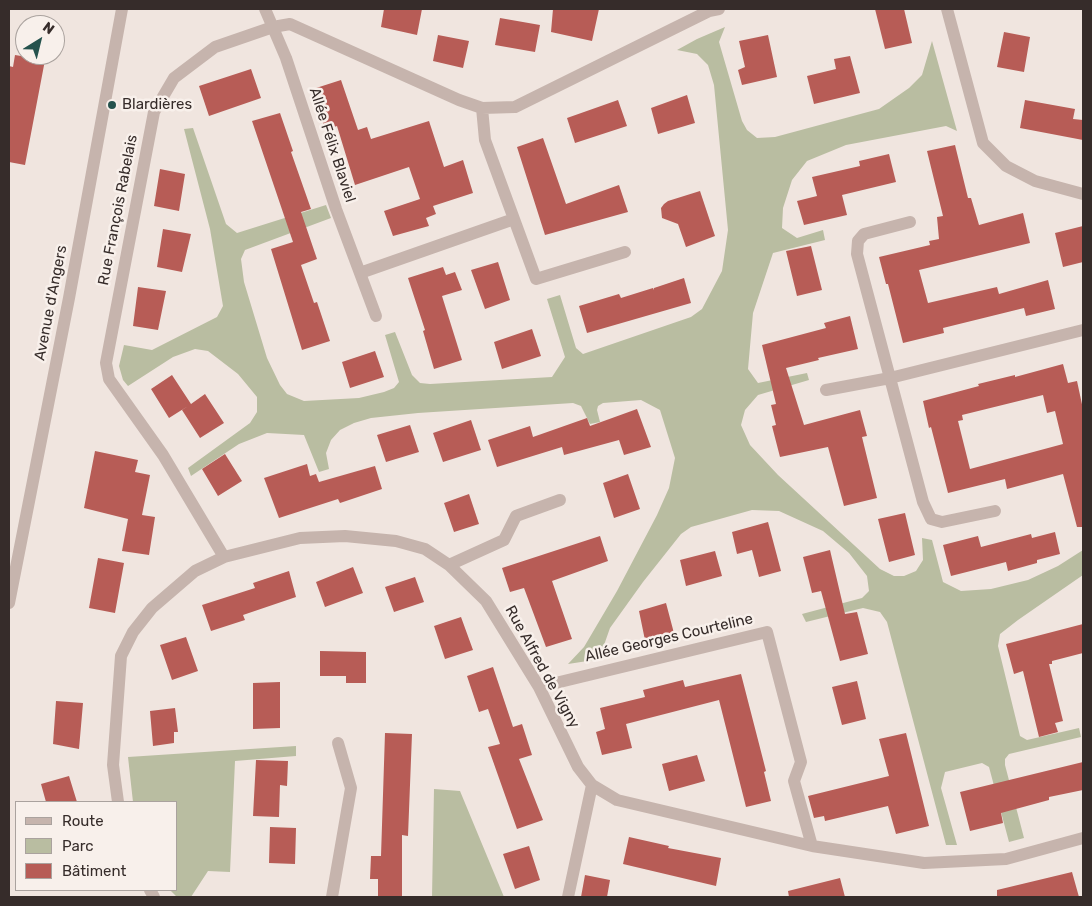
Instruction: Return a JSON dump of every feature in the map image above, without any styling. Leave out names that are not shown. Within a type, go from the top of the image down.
[{"type":"street","name":"Avenue d'Angers","points":[[9,603],[69,298],[122,9]]},
{"type":"street","name":"Allée Félix Blaviel","points":[[265,9],[286,58],[336,209],[376,316]]},
{"type":"street","points":[[947,9],[983,143],[1006,166],[1035,181],[1083,194]]},
{"type":"street","name":"Rue François Rabelais","points":[[224,557],[163,455],[108,379],[106,363],[154,112],[174,78],[215,47],[273,27],[290,24],[459,100],[482,108],[515,107],[712,10]]},
{"type":"street","points":[[482,108],[485,140],[536,279],[625,252]]},
{"type":"street","points":[[360,273],[514,219]]},
{"type":"street","points":[[910,222],[864,234],[858,240],[857,254],[923,502],[931,519],[942,522],[994,511]]},
{"type":"street","points":[[826,390],[890,378],[1083,330]]},
{"type":"street","points":[[449,565],[504,540],[516,516],[560,500]]},
{"type":"street","name":"Rue Alfred de Vigny","points":[[118,801],[113,765],[122,656],[133,632],[152,608],[195,572],[224,557],[300,538],[345,536],[396,541],[415,546],[424,549],[449,565],[486,601],[539,687],[578,767],[592,784],[617,800],[812,846],[924,863],[1006,859],[1083,838]]},
{"type":"street","name":"Allée Georges Courteline","points":[[539,687],[767,632],[801,762],[794,780],[812,846]]},
{"type":"street","points":[[332,897],[351,788],[338,743]]},
{"type":"street","points":[[568,897],[592,784]]},
{"type":"green space","points":[[725,27],[719,42],[742,121],[747,130],[757,138],[775,137],[879,109],[909,88],[922,75],[932,41],[957,131],[946,126],[846,145],[807,161],[792,180],[783,208],[782,228],[797,238],[823,230],[825,240],[773,253],[753,313],[748,369],[758,383],[807,373],[809,380],[758,395],[745,410],[741,425],[750,445],[778,475],[880,569],[894,576],[904,576],[916,571],[923,560],[922,538],[932,540],[943,582],[961,591],[991,589],[1028,580],[1058,566],[1083,550],[1083,575],[1000,634],[998,646],[1020,736],[1027,740],[1079,728],[1081,737],[1009,754],[1005,759],[1024,838],[1009,842],[989,767],[982,763],[945,772],[941,788],[957,845],[946,845],[887,622],[880,612],[863,608],[806,622],[802,614],[862,598],[869,591],[867,576],[849,553],[823,531],[779,511],[752,510],[691,527],[681,534],[610,628],[604,645],[594,660],[568,664],[584,647],[617,591],[669,488],[675,458],[660,410],[641,400],[603,403],[598,406],[597,410],[600,422],[590,424],[581,406],[573,403],[418,413],[371,418],[340,430],[331,440],[326,453],[329,469],[319,472],[304,435],[267,433],[239,444],[191,476],[188,468],[250,423],[257,412],[257,397],[238,374],[208,351],[195,349],[173,357],[128,386],[123,380],[119,366],[124,345],[152,350],[217,317],[223,306],[210,229],[184,129],[193,128],[226,224],[237,233],[326,205],[331,218],[245,250],[241,259],[244,282],[267,358],[280,385],[287,394],[304,401],[359,398],[394,388],[399,382],[385,335],[395,332],[412,375],[420,383],[552,377],[565,357],[547,299],[560,295],[576,348],[583,354],[691,317],[702,309],[722,271],[728,230],[714,85],[708,65],[697,54],[677,50]]},
{"type":"green space","points":[[296,746],[296,756],[235,761],[230,872],[208,871],[191,897],[177,897],[171,891],[178,891],[178,801],[133,801],[128,757]]},
{"type":"green space","points":[[434,789],[460,791],[504,897],[432,897]]},
{"type":"building","points":[[384,9],[422,9],[417,35],[381,27]]},
{"type":"building","points":[[553,9],[599,9],[592,41],[551,32]]},
{"type":"building","points":[[875,9],[904,9],[912,43],[885,49]]},
{"type":"building","points":[[500,18],[540,25],[535,52],[495,45]]},
{"type":"building","points":[[1004,32],[1030,37],[1024,72],[997,67]]},
{"type":"building","points":[[438,35],[469,41],[463,68],[433,61]]},
{"type":"building","points":[[768,35],[777,77],[742,85],[738,70],[745,67],[739,41]]},
{"type":"building","points":[[15,55],[15,65],[44,65],[25,165],[9,162],[9,66],[13,67]]},
{"type":"building","points":[[850,56],[860,93],[814,104],[807,76],[836,69],[834,59]]},
{"type":"building","points":[[251,69],[261,98],[209,116],[199,86]]},
{"type":"building","points":[[341,80],[358,130],[367,127],[371,139],[429,121],[444,167],[463,160],[473,193],[433,206],[436,214],[426,218],[429,226],[393,236],[384,211],[420,199],[409,167],[355,185],[337,126],[325,130],[313,89]]},
{"type":"building","points":[[687,95],[695,123],[658,134],[651,108]]},
{"type":"building","points":[[618,100],[627,126],[575,143],[567,118]]},
{"type":"building","points":[[1025,100],[1075,109],[1073,119],[1083,120],[1083,140],[1020,128]]},
{"type":"building","points":[[280,113],[293,151],[291,152],[311,209],[301,212],[317,259],[301,265],[314,303],[317,302],[330,341],[302,350],[271,249],[293,242],[252,121]]},
{"type":"building","points":[[543,138],[566,204],[619,185],[628,212],[545,235],[517,147]]},
{"type":"building","points":[[955,145],[968,198],[971,198],[979,225],[1023,213],[1030,243],[919,270],[928,303],[997,287],[999,294],[1048,280],[1055,309],[1026,316],[1024,308],[943,328],[944,333],[903,343],[879,257],[930,245],[929,241],[939,239],[937,217],[943,216],[927,151]]},
{"type":"building","points":[[889,154],[896,182],[842,195],[847,215],[804,225],[797,201],[817,196],[812,177],[860,166],[859,161]]},
{"type":"building","points":[[160,169],[185,174],[179,211],[154,206]]},
{"type":"building","points":[[700,191],[715,236],[686,247],[678,224],[662,218],[661,208],[668,201]]},
{"type":"building","points":[[1083,226],[1083,262],[1063,267],[1055,233]]},
{"type":"building","points":[[163,229],[191,234],[182,272],[157,267]]},
{"type":"building","points":[[811,246],[822,290],[797,296],[786,251]]},
{"type":"building","points":[[498,262],[510,300],[485,309],[471,270]]},
{"type":"building","points":[[443,267],[446,275],[455,272],[462,290],[442,296],[462,360],[434,369],[423,331],[425,330],[408,278]]},
{"type":"building","points":[[684,278],[691,303],[587,333],[579,306],[619,294],[621,298],[653,288],[653,290],[654,288]]},
{"type":"building","points":[[138,287],[166,291],[158,330],[133,326]]},
{"type":"building","points":[[850,316],[858,349],[818,358],[819,360],[786,368],[804,425],[860,410],[867,436],[862,437],[877,498],[844,506],[828,447],[780,457],[772,426],[776,425],[771,405],[776,404],[762,345],[826,328],[824,323]]},
{"type":"building","points":[[532,329],[541,356],[502,369],[494,342]]},
{"type":"building","points":[[375,351],[384,377],[350,388],[342,362]]},
{"type":"building","points":[[1063,364],[1068,383],[1077,381],[1083,409],[1083,527],[1077,527],[1063,474],[1007,489],[1005,479],[948,493],[923,401],[979,386],[978,384],[1015,375],[1015,377]],"holes":[[[1043,395],[1047,413],[1055,411],[1063,444],[970,469],[958,421],[963,420],[962,415]]]},
{"type":"building","points":[[172,375],[191,404],[205,394],[224,423],[200,438],[182,410],[188,406],[169,418],[151,389]]},
{"type":"building","points":[[637,409],[651,447],[624,455],[619,440],[564,455],[562,447],[497,467],[488,440],[530,426],[533,437],[587,418],[590,426]]},
{"type":"building","points":[[471,420],[481,450],[443,462],[433,433]]},
{"type":"building","points":[[410,425],[419,452],[386,462],[377,435]]},
{"type":"building","points":[[95,451],[138,460],[135,472],[150,475],[142,515],[155,517],[149,555],[122,551],[128,519],[84,508]]},
{"type":"building","points":[[225,454],[242,481],[218,496],[202,469]]},
{"type":"building","points":[[307,464],[310,476],[316,474],[319,482],[375,466],[382,489],[340,503],[338,499],[279,518],[264,478]]},
{"type":"building","points":[[628,474],[640,509],[614,518],[603,483]]},
{"type":"building","points":[[469,494],[479,524],[454,532],[444,503]]},
{"type":"building","points":[[905,513],[915,555],[889,562],[878,519]]},
{"type":"building","points":[[768,522],[781,571],[759,577],[752,550],[737,554],[732,532]]},
{"type":"building","points":[[1055,532],[1060,554],[1008,571],[1006,562],[951,576],[943,545],[978,536],[981,547],[1031,534],[1032,538]]},
{"type":"building","points":[[600,536],[608,561],[552,581],[572,639],[546,647],[524,588],[510,592],[502,568]]},
{"type":"building","points":[[830,550],[845,614],[857,612],[868,654],[840,661],[821,591],[812,593],[803,557]]},
{"type":"building","points":[[715,551],[722,576],[686,586],[680,560]]},
{"type":"building","points":[[98,558],[124,563],[115,613],[89,608]]},
{"type":"building","points":[[353,567],[363,593],[325,607],[316,582]]},
{"type":"building","points":[[289,571],[296,597],[243,615],[245,620],[211,631],[202,605],[255,588],[253,583]]},
{"type":"building","points":[[415,577],[424,602],[394,612],[385,587]]},
{"type":"building","points":[[666,603],[675,637],[646,645],[639,611]]},
{"type":"building","points":[[461,617],[473,650],[445,659],[434,626]]},
{"type":"building","points":[[1083,624],[1083,653],[1052,661],[1052,664],[1049,664],[1063,721],[1055,723],[1058,732],[1039,737],[1023,671],[1014,674],[1006,644]]},
{"type":"building","points":[[186,637],[198,671],[172,680],[160,645]]},
{"type":"building","points":[[320,651],[366,652],[366,683],[346,683],[346,676],[320,676]]},
{"type":"building","points":[[493,667],[513,727],[522,724],[532,755],[519,759],[543,820],[517,829],[488,747],[500,744],[488,709],[479,712],[467,676]]},
{"type":"building","points":[[741,674],[766,771],[764,772],[771,801],[746,807],[719,700],[626,724],[632,748],[602,755],[596,732],[605,729],[600,708],[645,697],[643,690],[683,680],[685,687]]},
{"type":"building","points":[[857,681],[866,719],[842,725],[832,687]]},
{"type":"building","points":[[280,682],[280,728],[253,729],[253,683]]},
{"type":"building","points":[[56,701],[83,703],[79,749],[53,744]]},
{"type":"building","points":[[175,708],[178,732],[174,732],[174,743],[153,746],[150,711]]},
{"type":"building","points":[[385,733],[412,734],[408,836],[402,835],[402,897],[378,897],[378,879],[370,879],[371,856],[381,856]]},
{"type":"building","points":[[906,733],[929,826],[896,834],[888,806],[825,821],[824,816],[814,818],[808,796],[889,776],[879,739]]},
{"type":"building","points":[[697,755],[705,781],[669,791],[662,764]]},
{"type":"building","points":[[256,760],[288,761],[287,786],[280,785],[279,817],[253,816]]},
{"type":"building","points":[[1083,762],[1083,790],[1049,797],[1049,800],[1001,813],[1003,823],[970,831],[960,792]]},
{"type":"building","points":[[69,776],[77,801],[46,801],[41,784]]},
{"type":"building","points":[[270,827],[296,828],[295,864],[269,863]]},
{"type":"building","points":[[629,837],[669,846],[668,848],[721,858],[716,886],[623,864]]},
{"type":"building","points":[[529,846],[540,880],[515,889],[503,854]]},
{"type":"building","points":[[1072,872],[1079,897],[997,897],[997,890]]},
{"type":"building","points":[[585,875],[610,880],[607,897],[581,897]]},
{"type":"building","points":[[840,878],[845,897],[789,897],[788,891]]},
{"type":"place","name":"Blardières","points":[[112,105]]}]
